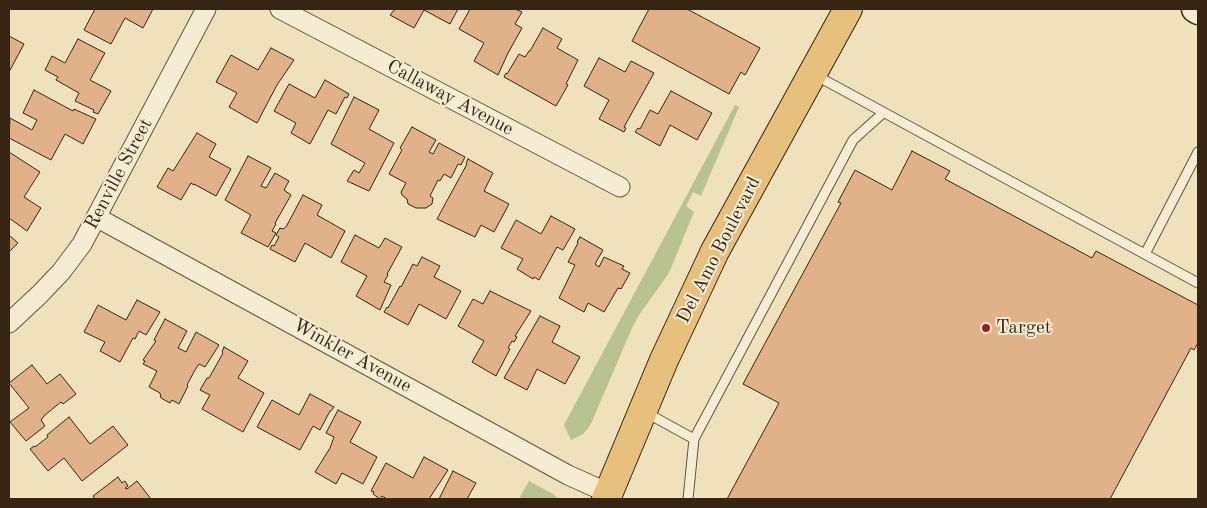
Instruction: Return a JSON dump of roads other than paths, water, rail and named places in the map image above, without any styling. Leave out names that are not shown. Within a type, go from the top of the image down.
[{"type":"main road","name":"Del Amo Boulevard","points":[[607,496],[642,411],[715,251],[848,9]]},
{"type":"street","name":"Renville Street","points":[[9,324],[61,272],[82,244],[206,9]]},
{"type":"street","name":"Callaway Avenue","points":[[280,9],[620,186]]},
{"type":"street","name":"Winkler Avenue","points":[[96,217],[607,496]]},
{"type":"lane","points":[[812,74],[1198,283]]},
{"type":"lane","points":[[688,499],[694,439],[853,140],[883,114]]},
{"type":"lane","points":[[1144,254],[1198,152]]},
{"type":"lane","points":[[642,411],[694,439]]},
{"type":"place","name":"Target","points":[[986,328]]}]
